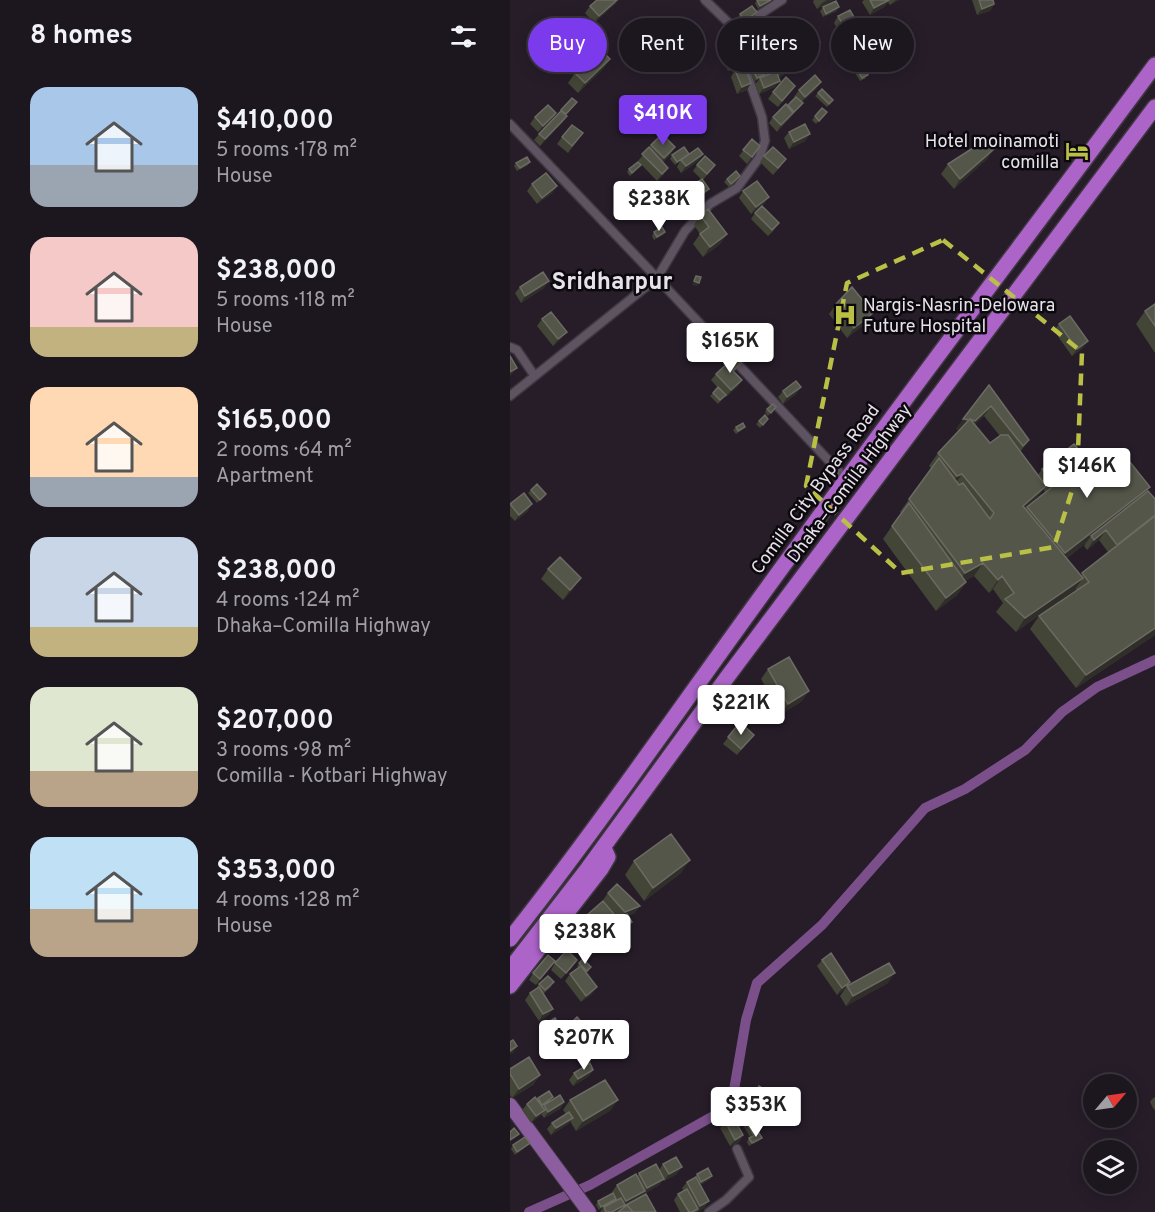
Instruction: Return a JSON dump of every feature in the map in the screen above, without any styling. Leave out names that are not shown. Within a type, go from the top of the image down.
[{"type":"highway","name":"Comilla City Bypass Road","points":[[510,939],[588,836],[846,479],[1155,65]]},
{"type":"highway","name":"Dhaka–Comilla Highway","points":[[510,969],[604,847],[728,676],[1155,107]]},
{"type":"highway","points":[[510,923],[579,836],[588,836],[604,847],[608,857],[601,869],[510,986]]},
{"type":"main road","points":[[510,1105],[587,1209]]},
{"type":"street","points":[[705,0],[724,18]]},
{"type":"street","points":[[754,18],[782,0]]},
{"type":"street","points":[[510,396],[657,278],[685,231],[710,204],[737,188],[759,158],[765,141],[762,117],[746,72]]},
{"type":"street","points":[[510,124],[846,479]]},
{"type":"street","points":[[510,347],[517,350],[534,375]]},
{"type":"street","points":[[709,1212],[726,1200],[748,1177],[737,1149]]},
{"type":"highlighted area","points":[[943,240],[1082,352],[1077,475],[1054,547],[901,573],[806,486],[847,283]]},
{"type":"building","points":[[597,0],[617,0],[599,16],[590,6]]},
{"type":"building","points":[[757,0],[771,0],[760,6]]},
{"type":"building","points":[[870,0],[889,0],[874,8]]},
{"type":"building","points":[[979,0],[993,0],[994,4],[982,9]]},
{"type":"building","points":[[836,1],[839,7],[826,14],[823,7]]},
{"type":"building","points":[[752,6],[757,12],[749,18],[743,18],[740,14]]},
{"type":"building","points":[[850,10],[854,18],[839,18],[838,16]]},
{"type":"building","points":[[576,72],[596,72],[585,83]]},
{"type":"building","points":[[736,72],[747,72],[751,83],[742,87]]},
{"type":"building","points":[[754,72],[764,72],[765,74],[757,78]]},
{"type":"building","points":[[776,72],[780,81],[764,88],[760,78]]},
{"type":"building","points":[[859,72],[866,72],[868,75],[862,78]]},
{"type":"building","points":[[815,75],[821,82],[805,97],[799,90]]},
{"type":"building","points":[[786,77],[795,86],[782,101],[773,92]]},
{"type":"building","points":[[822,89],[833,100],[829,104],[818,93]]},
{"type":"building","points":[[796,97],[803,103],[794,112],[788,105]]},
{"type":"building","points":[[572,98],[577,102],[566,114],[561,110]]},
{"type":"building","points":[[786,104],[793,113],[781,125],[773,117]]},
{"type":"building","points":[[548,105],[556,113],[543,126],[535,117]]},
{"type":"building","points":[[662,108],[669,117],[655,128],[648,120]]},
{"type":"building","points":[[822,108],[827,112],[819,121],[815,116]]},
{"type":"building","points":[[561,111],[567,116],[545,139],[539,134]]},
{"type":"building","points":[[805,124],[810,134],[794,142],[789,132]]},
{"type":"building","points":[[572,125],[583,133],[572,146],[562,137]]},
{"type":"building","points":[[662,134],[675,147],[664,158],[651,145]]},
{"type":"building","points":[[752,139],[760,146],[752,157],[743,150]]},
{"type":"building","points":[[984,141],[995,148],[960,179],[948,164]]},
{"type":"building","points":[[649,147],[668,168],[662,174],[642,154]]},
{"type":"building","points":[[684,147],[689,154],[677,162],[672,155]]},
{"type":"building","points":[[773,147],[786,159],[778,168],[764,156]]},
{"type":"building","points":[[698,148],[703,154],[686,166],[681,160]]},
{"type":"building","points":[[705,156],[715,165],[707,174],[697,165]]},
{"type":"building","points":[[527,157],[530,162],[520,168],[516,163]]},
{"type":"building","points":[[638,162],[641,165],[632,173],[629,169]]},
{"type":"building","points":[[736,171],[740,176],[731,184],[727,179]]},
{"type":"building","points":[[546,173],[557,186],[542,198],[532,184]]},
{"type":"building","points":[[702,179],[709,189],[700,195],[693,185]]},
{"type":"building","points":[[757,181],[769,197],[756,207],[743,191]]},
{"type":"building","points":[[670,182],[677,192],[671,196],[664,186]]},
{"type":"building","points":[[689,193],[696,205],[687,210],[680,198]]},
{"type":"building","points":[[762,206],[779,223],[772,230],[755,213]]},
{"type":"building","points":[[708,209],[727,234],[710,247],[700,234],[709,227],[700,215]]},
{"type":"building","points":[[662,227],[665,232],[657,237],[654,232]]},
{"type":"building","points":[[543,272],[549,281],[525,296],[520,287]]},
{"type":"building","points":[[696,276],[701,277],[699,283],[694,281]]},
{"type":"building","points":[[852,287],[873,313],[854,328],[836,304]]},
{"type":"building","points":[[1155,304],[1155,326],[1145,311]]},
{"type":"building","points":[[551,312],[567,332],[558,339],[542,319]]},
{"type":"building","points":[[1070,316],[1088,341],[1077,349],[1059,324]]},
{"type":"building","points":[[709,339],[718,347],[712,353],[704,345]]},
{"type":"building","points":[[510,356],[517,368],[510,372]]},
{"type":"building","points":[[735,356],[741,363],[733,371],[742,380],[731,390],[716,374]]},
{"type":"building","points":[[796,381],[801,387],[787,397],[783,391]]},
{"type":"building","points":[[989,385],[1029,440],[1023,446],[991,406],[975,421],[963,419]]},
{"type":"building","points":[[718,387],[726,395],[720,400],[713,393]]},
{"type":"building","points":[[773,404],[776,407],[771,413],[767,409]]},
{"type":"building","points":[[765,415],[768,419],[763,425],[759,421]]},
{"type":"building","points":[[970,419],[990,443],[1001,435],[1008,435],[1046,486],[1023,506],[1083,578],[1025,618],[1005,599],[1014,593],[1002,576],[998,580],[983,563],[965,573],[909,499],[939,458],[959,485],[963,483],[990,519],[994,513],[962,474],[957,476],[938,453]]},
{"type":"building","points":[[743,423],[745,427],[738,431],[736,427]]},
{"type":"building","points":[[1074,444],[1086,459],[1054,484],[1042,469]]},
{"type":"building","points":[[1100,449],[1118,472],[1130,462],[1150,487],[1065,553],[1027,507]]},
{"type":"building","points":[[537,484],[546,494],[540,500],[531,490]]},
{"type":"building","points":[[1148,491],[1155,499],[1155,515],[1117,545],[1106,530],[1094,540],[1091,536]]},
{"type":"building","points":[[524,493],[532,504],[519,515],[510,504]]},
{"type":"building","points":[[909,503],[966,582],[946,598],[892,526]]},
{"type":"building","points":[[1155,516],[1155,628],[1086,675],[1039,616],[1089,582],[1082,573]]},
{"type":"building","points":[[560,557],[581,578],[570,590],[548,569]]},
{"type":"building","points":[[789,657],[809,691],[788,704],[768,669]]},
{"type":"building","points":[[740,722],[754,735],[741,749],[728,737]]},
{"type":"building","points":[[671,834],[690,860],[653,888],[634,861]]},
{"type":"building","points":[[617,884],[640,906],[625,912],[608,893]]},
{"type":"building","points":[[603,901],[615,915],[599,929],[587,915]]},
{"type":"building","points":[[627,914],[632,922],[605,939],[599,933]]},
{"type":"building","points":[[587,918],[605,940],[592,951],[574,929]]},
{"type":"building","points":[[567,950],[577,960],[566,973],[555,963]]},
{"type":"building","points":[[831,953],[850,982],[842,988],[822,960]]},
{"type":"building","points":[[548,955],[555,961],[540,979],[533,973]]},
{"type":"building","points":[[583,959],[591,967],[587,971],[579,963]]},
{"type":"building","points":[[889,963],[895,973],[853,996],[847,986]]},
{"type":"building","points":[[581,966],[597,987],[586,996],[570,974]]},
{"type":"building","points":[[548,976],[554,982],[545,990],[539,984]]},
{"type":"building","points":[[539,987],[553,1009],[543,1014],[530,993]]},
{"type":"building","points":[[577,1017],[586,1027],[575,1036],[567,1027]]},
{"type":"building","points":[[555,1018],[560,1026],[554,1029],[550,1021]]},
{"type":"building","points":[[513,1040],[517,1046],[510,1051],[510,1042]]},
{"type":"building","points":[[529,1057],[540,1075],[519,1089],[510,1074],[510,1069]]},
{"type":"building","points":[[590,1063],[593,1070],[578,1079],[574,1073]]},
{"type":"building","points":[[605,1080],[618,1100],[583,1121],[570,1100]]},
{"type":"building","points":[[759,1086],[767,1091],[758,1106],[750,1101]]},
{"type":"building","points":[[549,1091],[553,1097],[542,1105],[538,1098]]},
{"type":"building","points":[[560,1095],[564,1102],[548,1112],[544,1105]]},
{"type":"building","points":[[768,1096],[774,1101],[762,1116],[756,1112]]},
{"type":"building","points":[[535,1097],[545,1110],[536,1116],[527,1104]]},
{"type":"building","points":[[747,1105],[751,1112],[737,1120],[733,1113]]},
{"type":"building","points":[[569,1112],[573,1118],[556,1128],[552,1123]]},
{"type":"building","points":[[733,1117],[743,1135],[735,1140],[725,1121]]},
{"type":"building","points":[[752,1118],[759,1131],[753,1134],[746,1122]]},
{"type":"building","points":[[514,1128],[519,1134],[510,1140],[510,1132]]},
{"type":"building","points":[[759,1133],[762,1138],[752,1143],[749,1138]]},
{"type":"building","points":[[525,1137],[530,1143],[517,1152],[513,1145]]},
{"type":"building","points":[[676,1157],[682,1167],[669,1174],[663,1164]]},
{"type":"building","points":[[656,1164],[664,1179],[647,1188],[639,1173]]},
{"type":"building","points":[[708,1168],[712,1176],[701,1182],[697,1174]]},
{"type":"building","points":[[636,1174],[645,1191],[626,1201],[617,1185]]},
{"type":"building","points":[[696,1177],[709,1201],[700,1206],[687,1182]]},
{"type":"building","points":[[687,1189],[698,1209],[692,1212],[689,1212],[678,1194]]},
{"type":"building","points":[[613,1193],[616,1199],[601,1207],[598,1201]]},
{"type":"building","points":[[646,1194],[656,1212],[633,1212],[626,1206],[626,1205]]},
{"type":"building","points":[[621,1198],[625,1205],[612,1212],[606,1212],[604,1207]]},
{"type":"building","points":[[627,1205],[633,1212],[618,1212]]},
{"type":"waterway","points":[[529,1212],[590,1185],[715,1115],[728,1103],[734,1090],[746,1020],[757,983],[822,925],[925,808],[965,789],[1025,750],[1062,712],[1097,687],[1155,660]]},
{"type":"place","name":"Hotel moinamoti comilla","points":[[1077,151]]},
{"type":"place","name":"Nargis-Nasrin-Delowara Future Hospital","points":[[845,315]]},
{"type":"district","name":"Sridharpur","points":[[612,281]]}]
